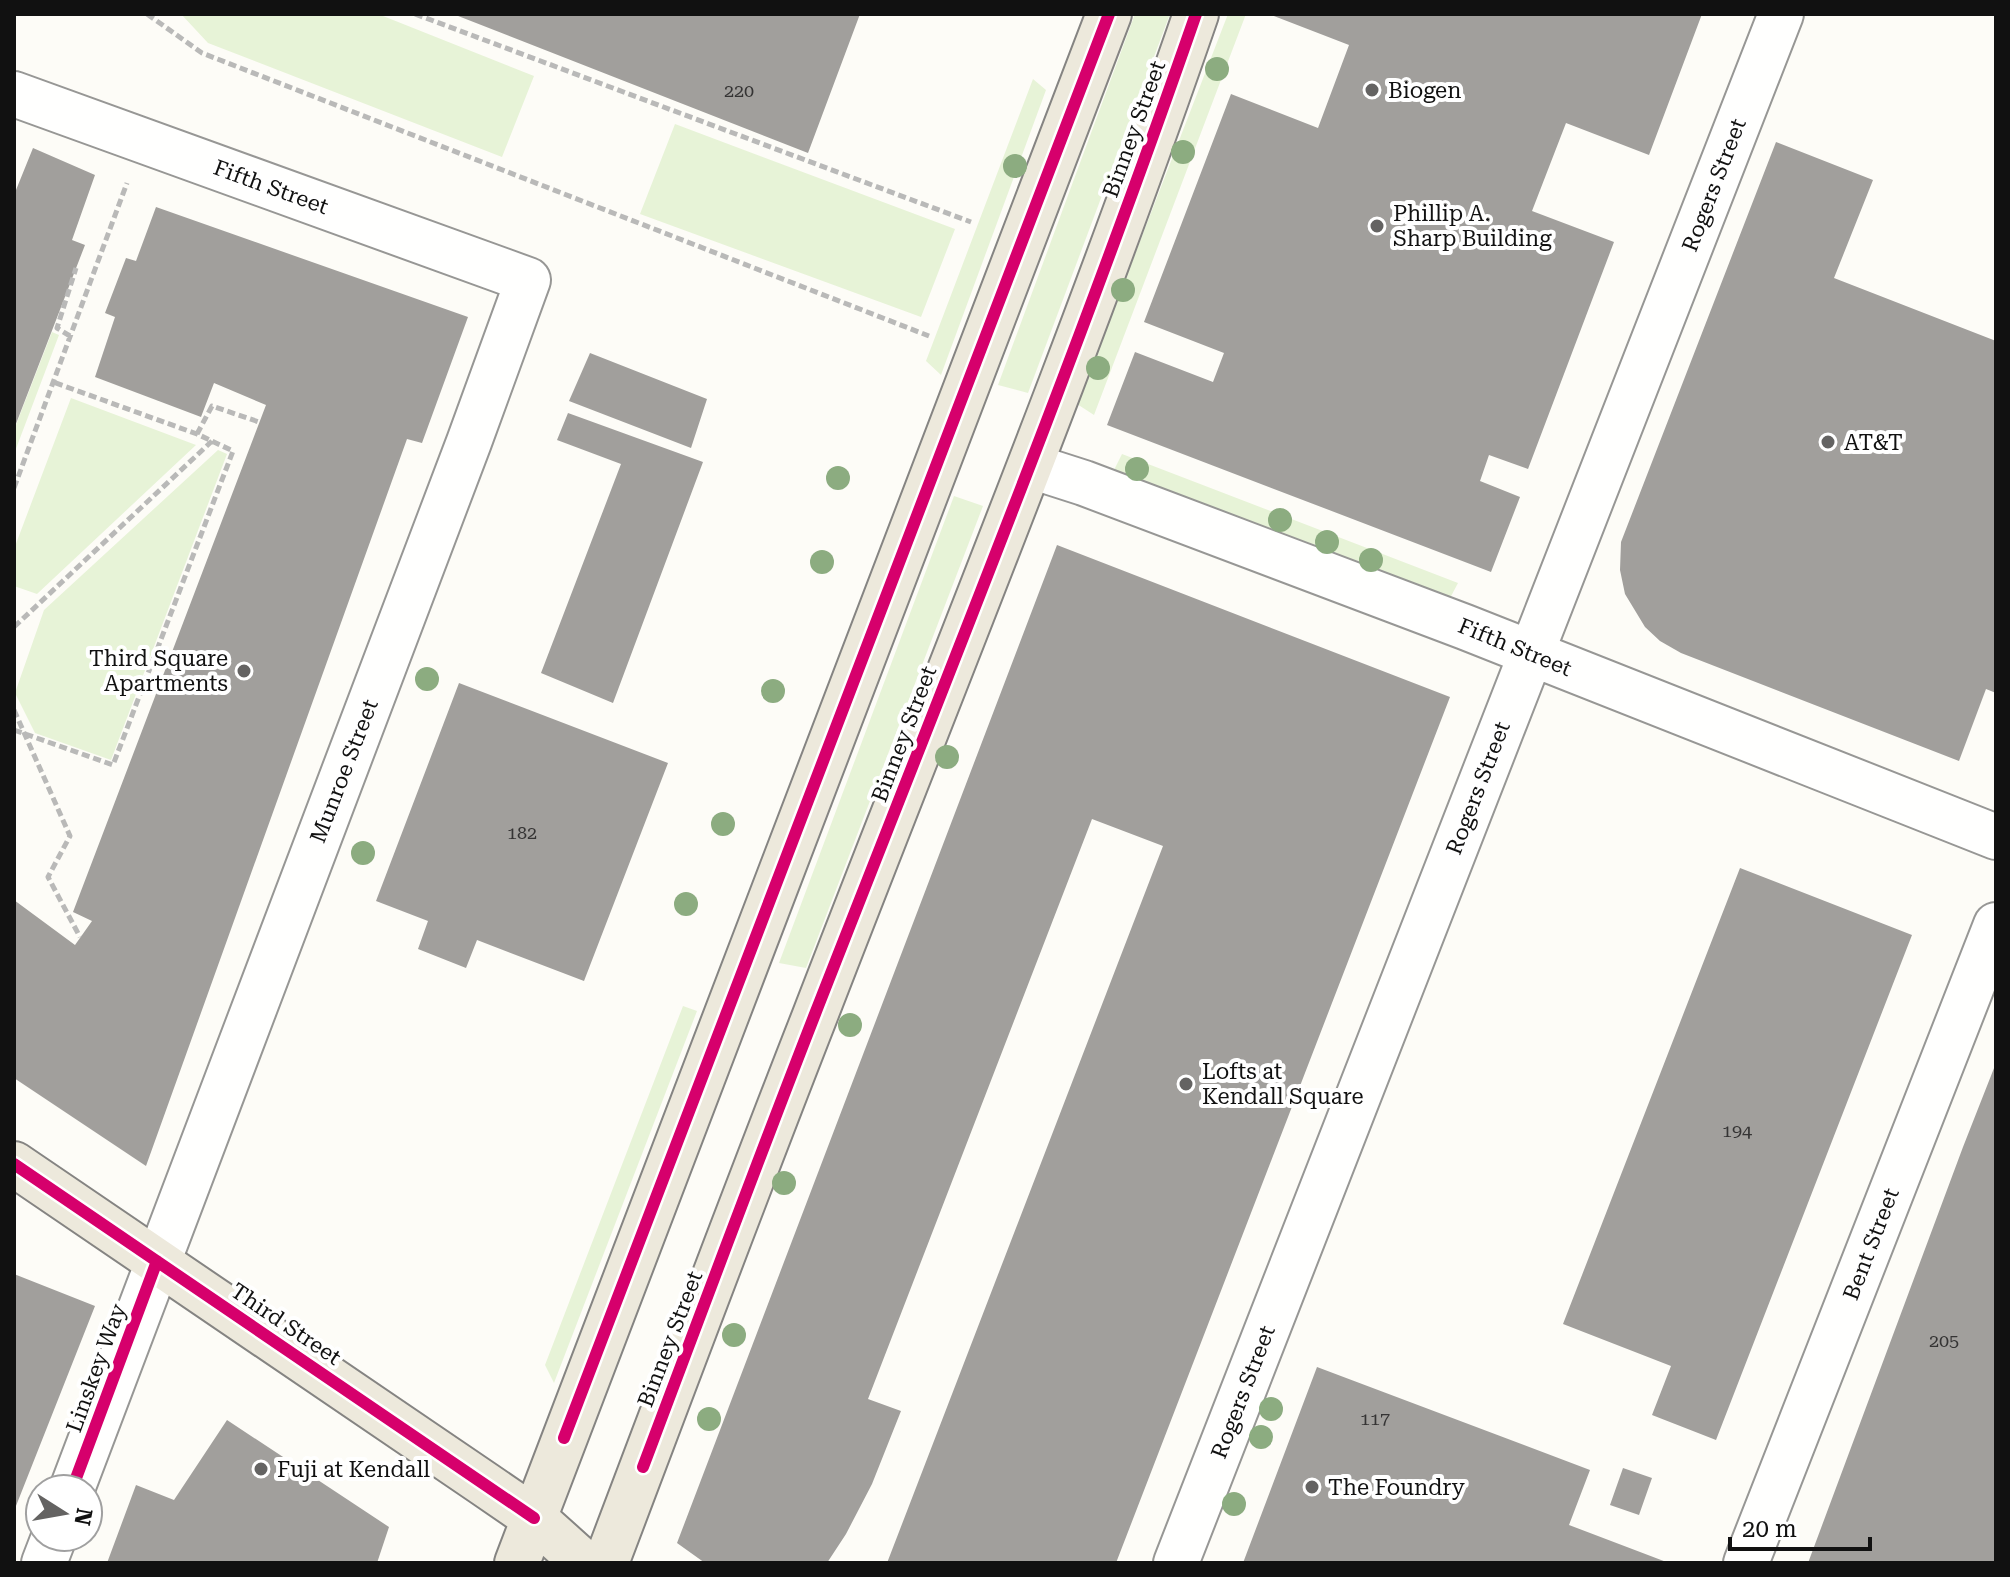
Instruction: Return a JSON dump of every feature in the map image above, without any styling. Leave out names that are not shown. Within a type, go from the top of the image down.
[{"type":"main road","points":[[517,1563],[1109,14]]},
{"type":"main road","name":"Binney Street","points":[[606,1563],[807,1034],[1031,466],[1196,14]]},
{"type":"main road","name":"Third Street","points":[[14,1164],[534,1518],[584,1563]]},
{"type":"street","name":"Rogers Street","points":[[1176,1563],[1781,14]]},
{"type":"street","name":"Fifth Street","points":[[14,94],[528,280]]},
{"type":"street","name":"Munroe Street","points":[[157,1261],[528,280]]},
{"type":"street","name":"Fifth Street","points":[[1031,466],[1084,483],[1530,653],[1996,837]]},
{"type":"street","name":"Bent Street","points":[[1746,1563],[1996,925]]},
{"type":"street","name":"Linskey Way","points":[[78,1473],[157,1261]]},
{"type":"path","points":[[147,14],[202,53],[929,336]]},
{"type":"path","points":[[415,14],[971,222]]},
{"type":"path","points":[[14,488],[143,140]]},
{"type":"path","points":[[70,336],[57,328],[76,268]]},
{"type":"path","points":[[14,730],[113,765],[233,451],[197,434],[53,382]]},
{"type":"path","points":[[197,434],[212,406],[259,422]]},
{"type":"path","points":[[14,627],[212,441]]},
{"type":"path","points":[[14,710],[70,836],[48,877],[80,937]]},
{"type":"green space","points":[[181,14],[378,14],[534,76],[502,157],[208,43]]},
{"type":"green space","points":[[1135,14],[1170,14],[1028,393],[998,385]]},
{"type":"green space","points":[[1228,14],[1246,14],[1094,415],[1077,404]]},
{"type":"green space","points":[[1033,79],[1046,90],[941,375],[926,361]]},
{"type":"green space","points":[[675,124],[955,229],[921,317],[640,214]]},
{"type":"green space","points":[[52,332],[59,335],[14,454],[14,430]]},
{"type":"green space","points":[[71,398],[196,445],[37,594],[14,586],[14,549]]},
{"type":"green space","points":[[218,450],[227,454],[111,760],[35,733],[15,693],[44,610]]},
{"type":"green space","points":[[1122,454],[1458,583],[1449,600],[1113,472]]},
{"type":"green space","points":[[954,496],[983,506],[806,968],[779,963]]},
{"type":"green space","points":[[683,1006],[697,1011],[554,1383],[545,1365]]},
{"type":"building","points":[[453,14],[860,14],[808,153]]},
{"type":"building","name":"Phillip A. Sharp Building","points":[[1269,14],[1702,14],[1649,155],[1566,123],[1532,211],[1614,242],[1528,469],[1489,455],[1480,481],[1520,497],[1491,572],[1107,425],[1135,352],[1213,382],[1224,353],[1144,322],[1231,94],[1318,128],[1349,45]]},
{"type":"building","name":"AT&T","points":[[1776,142],[1873,180],[1834,278],[1996,341],[1996,693],[1986,689],[1959,761],[1681,653],[1660,641],[1645,627],[1625,594],[1620,570],[1621,542]]},
{"type":"building","points":[[33,148],[95,175],[72,240],[85,245],[14,429],[14,195]]},
{"type":"building","name":"Third Square Apartments","points":[[156,207],[468,317],[422,443],[407,439],[146,1166],[14,1078],[14,900],[75,945],[92,921],[73,912],[266,405],[214,383],[201,417],[95,377],[115,317],[105,313],[126,258],[136,261]]},
{"type":"building","points":[[590,353],[707,399],[691,448],[569,401]]},
{"type":"building","points":[[568,413],[703,462],[613,703],[541,673],[621,464],[557,440]]},
{"type":"building","name":"Lofts at Kendall Square","points":[[1057,545],[1450,697],[1116,1563],[887,1563],[1163,846],[1092,819],[868,1399],[901,1411],[872,1484],[846,1534],[827,1563],[705,1563],[677,1543]]},
{"type":"building","points":[[459,683],[668,763],[584,981],[477,940],[466,968],[418,949],[428,921],[376,901]]},
{"type":"building","points":[[1740,868],[1912,935],[1716,1440],[1652,1415],[1671,1366],[1563,1324]]},
{"type":"building","points":[[1996,1063],[1996,1563],[1808,1563],[1963,1147]]},
{"type":"building","points":[[14,1274],[95,1306],[29,1473],[24,1473],[24,1486],[14,1511]]},
{"type":"building","points":[[1317,1367],[1590,1470],[1569,1525],[1669,1563],[1243,1563]]},
{"type":"building","points":[[227,1420],[389,1527],[377,1563],[107,1563],[136,1485],[174,1500]]},
{"type":"building","points":[[1623,1468],[1652,1478],[1639,1515],[1610,1505]]},
{"type":"cycle path","points":[[564,1438],[1109,14]]},
{"type":"cycle path","points":[[643,1467],[793,1071],[1058,391],[1196,14]]},
{"type":"cycle path","points":[[14,1164],[534,1518]]},
{"type":"cycle path","points":[[78,1473],[157,1261]]},
{"type":"place","name":"Biogen","points":[[1372,90]]},
{"type":"place","name":"Phillip A. Sharp Building","points":[[1377,226]]},
{"type":"place","name":"AT&T","points":[[1828,442]]},
{"type":"place","name":"Third Square Apartments","points":[[244,671]]},
{"type":"place","name":"Lofts at Kendall Square","points":[[1186,1084]]},
{"type":"place","name":"Fuji at Kendall","points":[[261,1469]]},
{"type":"place","name":"The Foundry","points":[[1312,1487]]}]
